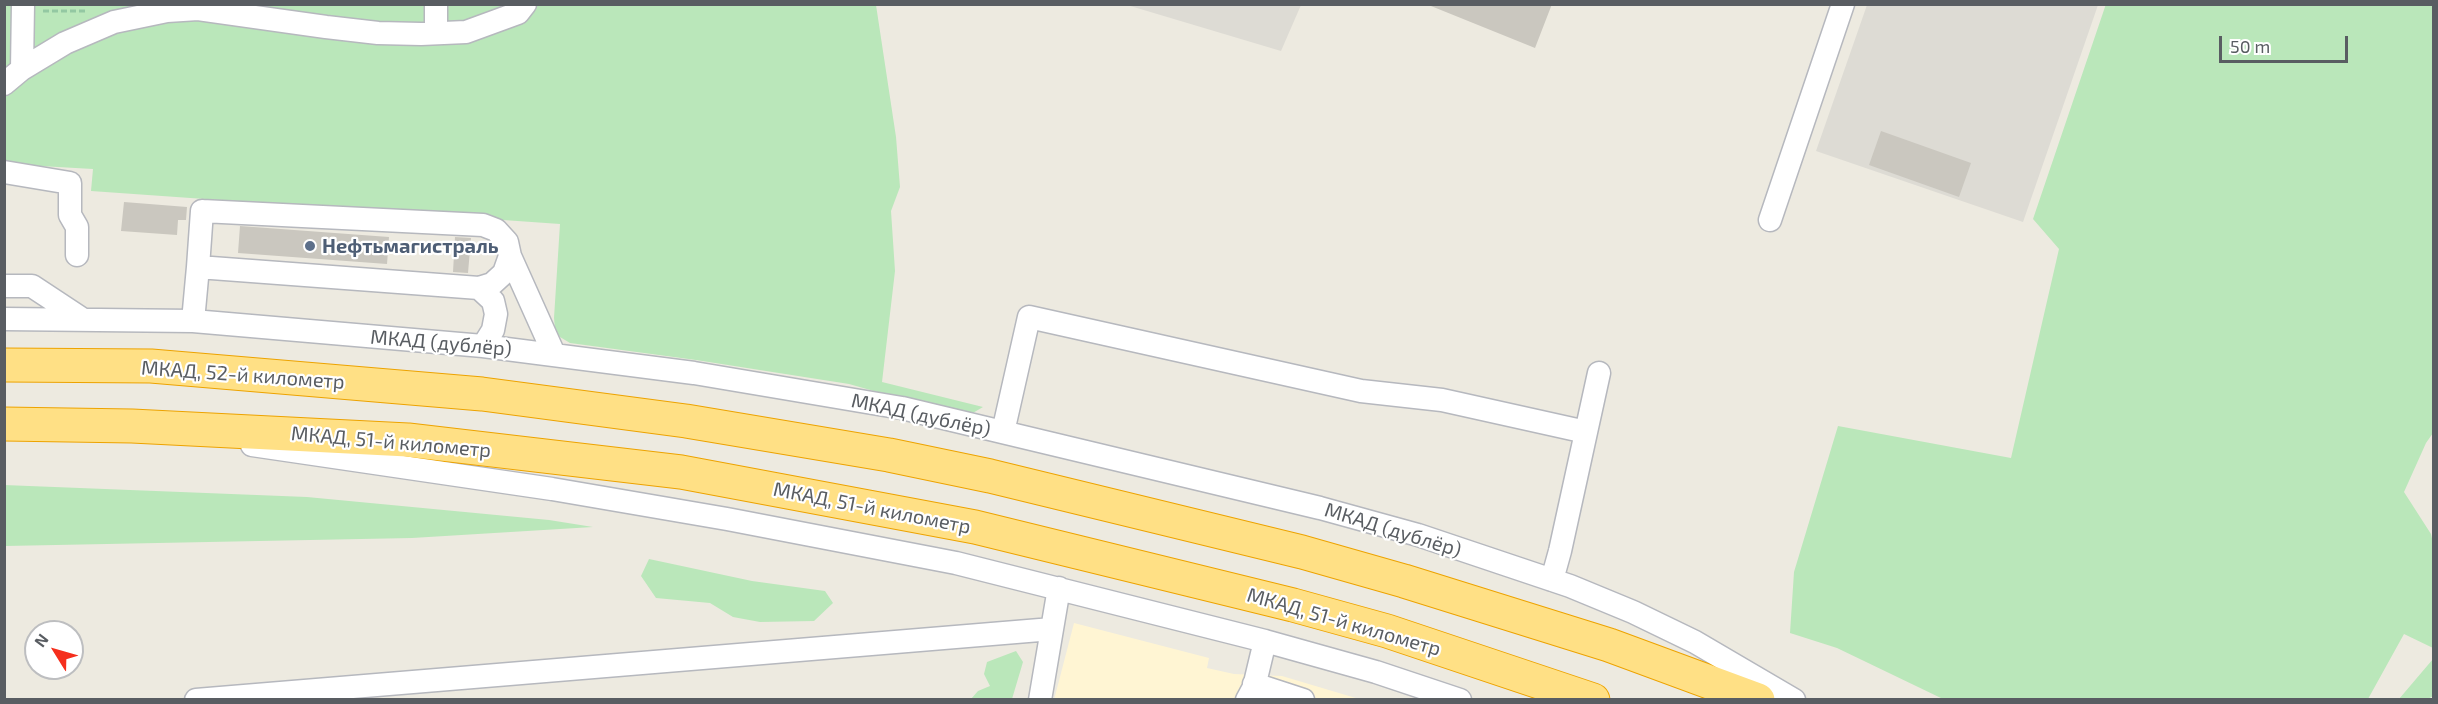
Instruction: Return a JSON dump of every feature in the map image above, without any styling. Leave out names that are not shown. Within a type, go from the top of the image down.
[{"type":"highway","name":"МКАД, 52-й километр","points":[[4,365],[151,366],[482,394],[686,421],[889,455],[990,476],[1302,552],[1404,581],[1609,645],[1758,699]]},
{"type":"highway","points":[[4,424],[132,426]]},
{"type":"highway","name":"МКАД, 51-й километр","points":[[132,426],[408,440],[681,472],[872,507],[975,527],[1293,605],[1387,631],[1593,699]]},
{"type":"street","points":[[436,4],[436,33]]},
{"type":"street","points":[[4,84],[22,69],[65,43],[114,22],[168,10],[198,7],[378,33],[436,33],[466,32],[518,13],[525,4]]},
{"type":"street","points":[[1770,220],[1843,4]]},
{"type":"street","points":[[17,10],[22,69]]},
{"type":"street","points":[[4,172],[70,183],[70,215],[77,227],[77,255]]},
{"type":"street","points":[[192,321],[202,211],[483,225],[496,230],[507,242],[510,256],[554,354]]},
{"type":"street","points":[[198,267],[479,288],[492,284],[504,273],[510,256]]},
{"type":"street","points":[[4,286],[32,286],[82,319]]},
{"type":"street","points":[[479,288],[493,301],[496,314],[493,330],[483,345]]},
{"type":"street","points":[[1003,432],[1029,317],[1361,391],[1442,400],[1586,432]]},
{"type":"street","name":"МКАД (дублёр)","points":[[4,319],[192,321],[483,345],[694,373],[902,408],[1320,508],[1418,536],[1552,580],[1633,612],[1695,642],[1794,699]]},
{"type":"street","points":[[1552,580],[1599,373]]},
{"type":"street","points":[[132,426],[344,460],[552,489],[715,517],[956,563],[1265,640],[1460,699]]},
{"type":"street","points":[[1040,699],[1059,588]]},
{"type":"street","points":[[196,699],[1052,629]]},
{"type":"street","points":[[1265,640],[1251,692],[1303,699]]},
{"type":"shaded area","points":[[1301,4],[1281,51],[1127,5]]},
{"type":"shaded area","points":[[1867,5],[2098,5],[2023,222],[1816,151]]},
{"type":"shaded area","points":[[1074,623],[1209,658],[1207,668],[1234,674],[1282,676],[1359,699],[1054,700]]},
{"type":"green space","points":[[2106,4],[2433,5],[2433,433],[2426,443],[2404,492],[2431,534],[2433,543],[2433,648],[2404,634],[2368,699],[1943,699],[1837,648],[1790,633],[1794,572],[1838,426],[2011,458],[2059,249],[2033,219]]},
{"type":"green space","points":[[5,5],[876,5],[896,137],[900,187],[891,211],[895,271],[882,382],[983,407],[966,417],[849,384],[570,343],[560,337],[555,329],[554,318],[560,224],[91,191],[93,169],[5,164]]},
{"type":"green space","points":[[4,485],[307,497],[549,520],[593,527],[412,538],[5,546]]},
{"type":"green space","points":[[649,559],[752,581],[825,591],[833,603],[814,621],[760,622],[733,617],[710,603],[656,598],[641,576]]},
{"type":"green space","points":[[1016,651],[1023,662],[1012,699],[971,699],[978,691],[990,686],[984,674],[987,662]]},
{"type":"green space","points":[[2433,659],[2433,696],[2428,699],[2399,699]]},
{"type":"building","points":[[1426,4],[1552,4],[1535,48]]},
{"type":"building","points":[[1881,131],[1971,163],[1959,197],[1869,165]]},
{"type":"building","points":[[124,202],[187,207],[186,220],[178,220],[177,235],[121,231]]},
{"type":"building","points":[[240,226],[389,237],[387,264],[238,253]]},
{"type":"building","points":[[455,237],[471,238],[468,273],[453,272]]},
{"type":"place","name":"Нефтьмагистраль","points":[[310,246]]}]
